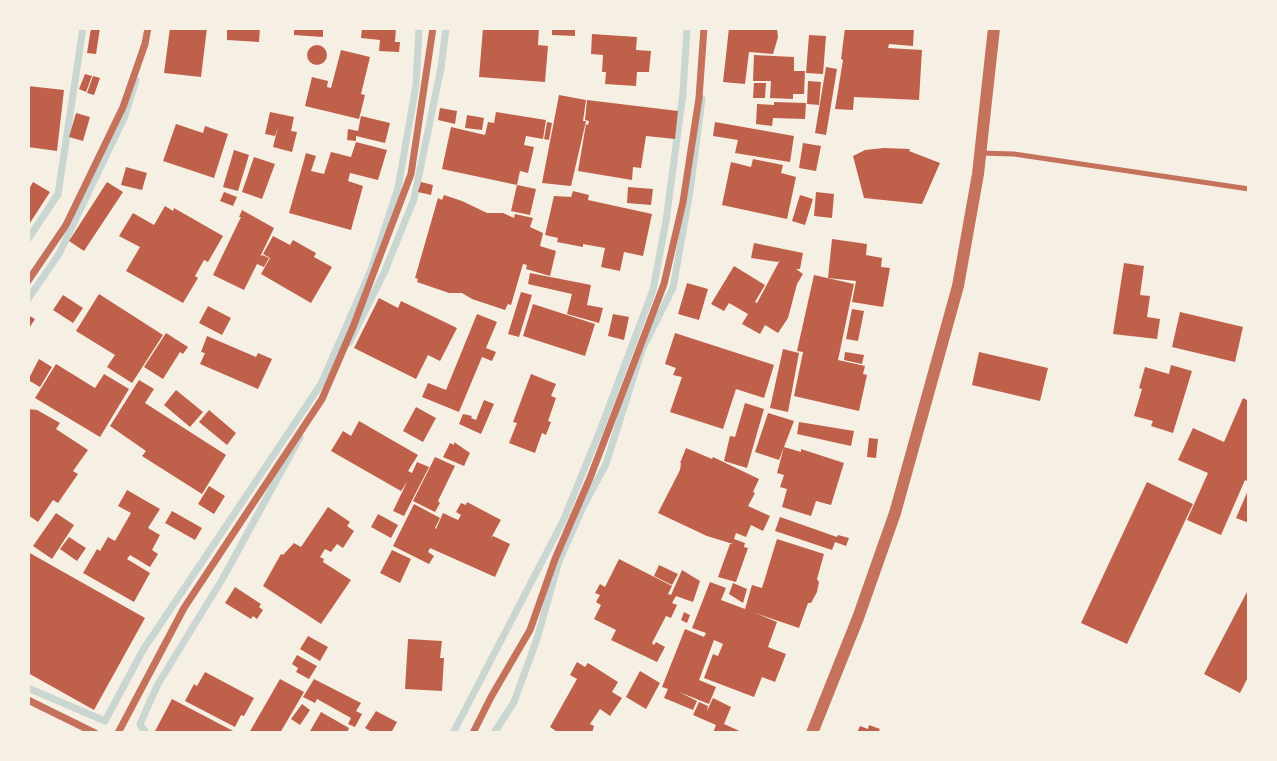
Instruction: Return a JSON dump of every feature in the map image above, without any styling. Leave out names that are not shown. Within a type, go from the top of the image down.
[{"type":"street","points":[[28,281],[66,225],[123,107],[148,28]]},
{"type":"street","points":[[118,733],[184,608],[322,399],[353,327],[411,174],[433,28]]},
{"type":"street","points":[[473,733],[530,630],[555,559],[590,478],[664,284],[683,202],[699,98],[704,28]]},
{"type":"street","points":[[811,733],[858,618],[895,513],[958,286],[980,153],[994,28]]},
{"type":"street","points":[[28,700],[95,733]]},
{"type":"lane","points":[[980,153],[1014,154],[1249,189]]},
{"type":"building","points":[[91,28],[100,28],[96,54],[87,53]]},
{"type":"building","points":[[170,28],[207,28],[201,77],[164,73]]},
{"type":"building","points":[[227,28],[260,28],[259,42],[227,40]]},
{"type":"building","points":[[294,28],[323,28],[323,37],[294,35]]},
{"type":"building","points":[[362,28],[396,28],[395,42],[400,42],[399,52],[379,51],[380,40],[361,38]]},
{"type":"building","points":[[483,28],[539,28],[538,45],[548,46],[545,82],[479,77]]},
{"type":"building","points":[[552,28],[575,28],[575,36],[552,35]]},
{"type":"building","points":[[729,28],[777,28],[778,37],[773,54],[749,52],[745,84],[723,82]]},
{"type":"building","points":[[845,28],[914,28],[913,46],[889,44],[888,48],[922,50],[919,100],[854,97],[853,110],[835,109]]},
{"type":"building","points":[[592,34],[637,37],[636,50],[651,51],[649,72],[637,72],[636,86],[605,84],[606,72],[602,72],[603,55],[591,54]]},
{"type":"building","points":[[809,35],[826,36],[823,74],[806,73]]},
{"type":"building","points":[[317,45],[324,48],[327,55],[324,62],[317,65],[310,62],[307,55],[310,48]]},
{"type":"building","points":[[341,50],[370,57],[361,94],[365,95],[359,119],[305,106],[312,77],[328,81],[327,87],[331,88]]},
{"type":"building","points":[[754,55],[794,57],[794,71],[805,71],[804,94],[793,94],[793,99],[770,98],[771,81],[753,81]]},
{"type":"building","points":[[826,67],[837,69],[826,135],[815,133]]},
{"type":"building","points":[[85,74],[92,76],[86,92],[79,89]]},
{"type":"building","points":[[93,76],[100,78],[94,95],[87,93]]},
{"type":"building","points":[[808,81],[821,82],[819,105],[807,104]]},
{"type":"building","points":[[754,83],[766,83],[765,98],[753,98]]},
{"type":"building","points":[[28,86],[64,90],[57,151],[28,147]]},
{"type":"building","points":[[559,95],[586,100],[583,121],[586,121],[571,186],[542,183]]},
{"type":"building","points":[[587,100],[678,111],[675,139],[646,136],[641,168],[633,167],[632,180],[578,171],[586,124],[588,125],[589,121],[585,120]]},
{"type":"building","points":[[774,102],[806,103],[805,119],[773,118],[772,126],[756,124],[757,104],[774,105]]},
{"type":"building","points":[[440,108],[457,111],[455,124],[438,120]]},
{"type":"building","points":[[270,112],[294,117],[291,131],[297,132],[292,152],[273,147],[278,127],[275,136],[265,134]]},
{"type":"building","points":[[496,112],[546,120],[543,139],[526,136],[524,145],[534,147],[528,173],[520,171],[517,185],[442,169],[451,127],[485,135],[488,122],[494,123]]},
{"type":"building","points":[[76,113],[90,117],[83,141],[69,137]]},
{"type":"building","points":[[467,115],[484,118],[482,130],[465,128]]},
{"type":"building","points":[[361,116],[390,123],[385,143],[356,136],[356,141],[347,140],[348,129],[358,131]]},
{"type":"building","points":[[547,122],[552,123],[549,140],[544,139]]},
{"type":"building","points":[[715,122],[794,136],[790,162],[735,153],[738,140],[713,136]]},
{"type":"building","points":[[176,124],[203,133],[205,126],[228,134],[214,178],[163,161]]},
{"type":"building","points":[[356,142],[387,150],[378,180],[350,173],[348,181],[363,186],[351,230],[289,213],[306,153],[316,156],[311,171],[324,174],[331,152],[351,157]]},
{"type":"building","points":[[803,143],[821,146],[816,171],[799,168]]},
{"type":"building","points":[[910,149],[909,151],[940,163],[922,204],[864,198],[853,156],[865,150]]},
{"type":"building","points":[[234,150],[249,155],[238,191],[223,187]]},
{"type":"building","points":[[254,157],[275,164],[262,199],[242,192]]},
{"type":"building","points":[[753,159],[783,165],[781,173],[796,177],[787,219],[722,205],[731,162],[751,167]]},
{"type":"building","points":[[126,167],[147,173],[142,190],[121,185]]},
{"type":"building","points":[[33,182],[50,192],[28,226],[28,191]]},
{"type":"building","points":[[107,182],[123,192],[84,251],[69,241]]},
{"type":"building","points":[[421,182],[433,185],[431,195],[418,192]]},
{"type":"building","points":[[517,185],[536,189],[530,215],[511,211]]},
{"type":"building","points":[[628,187],[653,189],[651,205],[627,203]]},
{"type":"building","points":[[573,191],[589,195],[588,200],[652,214],[643,256],[624,252],[620,271],[601,267],[605,248],[557,242],[558,238],[545,235],[554,196],[571,197]]},
{"type":"building","points":[[224,192],[237,197],[233,206],[220,201]]},
{"type":"building","points":[[816,192],[834,194],[832,218],[814,216]]},
{"type":"building","points":[[444,195],[487,213],[533,218],[530,227],[543,233],[540,246],[556,251],[550,276],[526,269],[527,265],[523,264],[511,305],[508,304],[505,310],[462,293],[449,293],[417,282],[418,279],[415,278],[438,198],[442,200]]},
{"type":"building","points":[[800,195],[813,199],[805,225],[792,221]]},
{"type":"building","points":[[165,206],[173,211],[174,208],[223,236],[208,262],[204,260],[195,276],[198,278],[183,303],[126,271],[140,247],[119,236],[133,213],[154,225]]},
{"type":"building","points":[[242,210],[274,228],[260,257],[262,255],[269,258],[264,267],[257,264],[244,290],[213,275]]},
{"type":"building","points":[[273,236],[290,245],[293,240],[316,253],[314,257],[332,267],[311,303],[261,274],[270,258],[263,254]]},
{"type":"building","points":[[832,239],[867,244],[866,255],[882,258],[881,267],[890,268],[883,307],[852,302],[856,281],[828,278]]},
{"type":"building","points":[[754,243],[803,253],[800,269],[796,269],[803,274],[797,284],[788,318],[778,333],[765,325],[760,334],[742,324],[748,314],[729,303],[724,311],[711,304],[734,266],[765,285],[755,302],[757,303],[780,260],[778,262],[751,258]]},
{"type":"building","points":[[1124,263],[1144,266],[1140,295],[1150,296],[1147,317],[1160,319],[1157,339],[1113,334]]},
{"type":"building","points":[[530,273],[591,285],[587,305],[603,308],[599,323],[567,314],[572,294],[528,284]]},
{"type":"building","points":[[814,275],[854,284],[838,360],[865,366],[863,374],[867,375],[859,411],[794,396],[803,352],[797,351]]},
{"type":"building","points":[[687,283],[708,289],[699,320],[678,314]]},
{"type":"building","points":[[521,292],[532,295],[519,337],[508,334]]},
{"type":"building","points":[[99,294],[163,335],[132,383],[107,367],[115,355],[76,331]]},
{"type":"building","points":[[63,295],[83,308],[73,323],[53,310]]},
{"type":"building","points":[[379,298],[398,308],[401,301],[457,328],[440,361],[428,355],[416,379],[354,348]]},
{"type":"building","points":[[533,304],[595,324],[585,356],[523,336]]},
{"type":"building","points":[[208,306],[231,318],[222,335],[199,323]]},
{"type":"building","points":[[852,309],[864,311],[858,341],[846,339]]},
{"type":"building","points":[[1180,312],[1243,327],[1235,362],[1172,347]]},
{"type":"building","points":[[477,314],[497,322],[486,348],[496,352],[492,361],[482,357],[459,412],[422,397],[428,383],[446,390]]},
{"type":"building","points":[[613,314],[629,317],[624,340],[608,336]]},
{"type":"building","points":[[28,315],[35,319],[28,330]]},
{"type":"building","points":[[166,333],[188,347],[183,354],[180,352],[163,379],[144,367]]},
{"type":"building","points":[[675,333],[774,365],[764,398],[736,389],[723,429],[670,412],[682,377],[673,375],[676,368],[665,364]]},
{"type":"building","points":[[207,336],[256,357],[258,353],[272,359],[258,389],[200,364],[205,353],[201,352]]},
{"type":"building","points":[[783,349],[799,353],[788,412],[770,408]]},
{"type":"building","points":[[845,352],[864,355],[862,364],[844,360]]},
{"type":"building","points":[[979,352],[1048,368],[1040,401],[972,385]]},
{"type":"building","points":[[39,359],[52,367],[40,387],[28,380]]},
{"type":"building","points":[[56,364],[95,388],[104,374],[129,389],[100,437],[35,398]]},
{"type":"building","points":[[1171,365],[1192,371],[1173,433],[1151,426],[1153,421],[1134,416],[1145,367],[1169,374]]},
{"type":"building","points":[[531,374],[556,384],[551,396],[556,398],[548,421],[551,422],[546,435],[542,433],[535,453],[509,443],[517,423],[513,422]]},
{"type":"building","points":[[139,380],[154,389],[145,403],[226,455],[202,494],[142,456],[146,451],[110,426]]},
{"type":"building","points":[[176,390],[203,412],[190,427],[164,405]]},
{"type":"building","points":[[1243,398],[1249,401],[1249,482],[1245,480],[1221,535],[1187,520],[1208,473],[1178,460],[1193,428],[1224,442]]},
{"type":"building","points":[[484,400],[494,404],[481,434],[459,424],[463,414],[476,420]]},
{"type":"building","points":[[745,403],[764,409],[747,468],[724,461],[730,436],[735,437]]},
{"type":"building","points":[[416,407],[436,418],[423,442],[403,431]]},
{"type":"building","points":[[28,409],[37,410],[60,423],[56,429],[88,450],[73,471],[78,474],[58,503],[53,500],[38,522],[28,515]]},
{"type":"building","points":[[209,410],[236,433],[227,445],[199,422]]},
{"type":"building","points":[[768,413],[794,421],[779,460],[755,452]]},
{"type":"building","points":[[359,421],[418,455],[408,471],[412,473],[417,462],[429,467],[404,516],[393,511],[407,482],[401,491],[331,451],[343,431],[351,436]]},
{"type":"building","points":[[799,422],[854,431],[851,446],[797,434]]},
{"type":"building","points":[[869,438],[878,439],[876,458],[867,457]]},
{"type":"building","points":[[454,442],[470,453],[464,466],[443,457],[450,443],[454,445]]},
{"type":"building","points":[[784,447],[801,452],[801,449],[844,463],[831,505],[816,501],[811,516],[782,507],[787,489],[780,487],[784,475],[777,473]]},
{"type":"building","points":[[686,448],[712,459],[713,457],[759,479],[748,506],[770,516],[763,531],[751,525],[746,537],[736,533],[734,539],[745,543],[744,547],[748,548],[736,582],[718,577],[730,544],[733,544],[707,536],[658,513],[680,470]]},
{"type":"building","points":[[435,457],[455,466],[435,512],[413,501]]},
{"type":"building","points":[[1147,482],[1193,504],[1127,644],[1081,623]]},
{"type":"building","points":[[209,486],[225,496],[214,514],[198,504]]},
{"type":"building","points":[[1249,488],[1249,523],[1236,518]]},
{"type":"building","points":[[127,490],[160,509],[148,528],[160,535],[152,550],[158,554],[150,567],[130,555],[127,559],[150,573],[134,602],[83,573],[97,549],[100,551],[108,537],[115,541],[131,513],[118,506]]},
{"type":"building","points":[[467,502],[501,520],[491,538],[493,536],[510,544],[495,577],[430,548],[428,552],[434,556],[429,564],[393,546],[414,504],[440,518],[436,529],[443,513],[458,520],[461,515],[456,512],[461,503],[466,505]]},
{"type":"building","points":[[328,507],[350,522],[347,526],[354,531],[343,548],[337,544],[331,552],[325,549],[320,557],[324,559],[323,562],[351,580],[321,624],[263,586],[281,554],[294,543],[301,547]]},
{"type":"building","points":[[172,511],[202,528],[195,540],[165,523]]},
{"type":"building","points":[[56,513],[74,525],[52,559],[33,546]]},
{"type":"building","points":[[378,514],[398,525],[391,538],[371,527]]},
{"type":"building","points":[[780,517],[837,537],[849,538],[846,546],[835,542],[832,550],[775,531]]},
{"type":"building","points":[[69,537],[86,548],[77,561],[60,549]]},
{"type":"building","points":[[777,539],[824,554],[817,579],[817,592],[811,603],[808,603],[799,628],[755,613],[777,622],[768,647],[786,654],[775,682],[762,677],[754,697],[704,678],[713,654],[718,656],[723,644],[714,640],[699,680],[716,687],[709,704],[679,692],[697,701],[693,710],[664,698],[668,689],[662,687],[685,629],[704,637],[706,633],[692,628],[710,582],[726,588],[721,600],[745,609],[752,585],[762,588]]},
{"type":"building","points":[[392,550],[411,559],[400,583],[380,573]]},
{"type":"building","points":[[28,552],[145,618],[94,710],[28,673]]},
{"type":"building","points":[[619,559],[672,586],[668,594],[671,595],[682,570],[700,581],[693,602],[676,596],[672,603],[677,605],[671,618],[666,616],[652,643],[654,645],[656,642],[665,647],[657,662],[611,640],[616,630],[594,619],[601,605],[596,602],[600,595],[595,593],[600,584],[605,587]]},
{"type":"building","points":[[659,565],[678,574],[672,585],[654,576]]},
{"type":"building","points":[[733,583],[747,589],[743,603],[729,594]]},
{"type":"building","points":[[235,587],[261,604],[259,607],[263,610],[257,619],[253,616],[251,619],[225,603]]},
{"type":"building","points":[[1249,588],[1249,675],[1240,693],[1204,674]]},
{"type":"building","points":[[684,612],[690,615],[687,623],[681,620]]},
{"type":"building","points":[[308,636],[328,647],[320,661],[300,649]]},
{"type":"building","points":[[408,639],[442,641],[442,691],[405,689]]},
{"type":"building","points":[[297,655],[317,666],[309,679],[296,672],[298,668],[292,664]]},
{"type":"building","points":[[577,662],[585,667],[588,663],[618,682],[612,692],[622,698],[610,716],[600,709],[590,724],[594,726],[592,733],[559,733],[550,727],[577,679],[570,675]]},
{"type":"building","points":[[640,671],[660,683],[646,709],[626,697]]},
{"type":"building","points":[[205,672],[254,698],[235,727],[185,701],[194,684],[197,686]]},
{"type":"building","points":[[280,679],[304,692],[280,733],[249,733]]},
{"type":"building","points":[[314,679],[361,703],[356,711],[362,714],[355,727],[348,724],[351,718],[317,699],[315,703],[303,697]]},
{"type":"building","points":[[713,698],[731,707],[724,724],[744,733],[713,733],[716,725],[693,715],[699,702],[708,706],[707,711]]},
{"type":"building","points":[[172,699],[237,733],[154,733]]},
{"type":"building","points":[[302,704],[310,710],[300,725],[291,719]]},
{"type":"building","points":[[376,711],[397,722],[391,733],[374,733],[365,728]]},
{"type":"building","points":[[321,712],[349,728],[347,733],[309,733]]},
{"type":"building","points":[[869,725],[880,729],[878,733],[857,733],[860,726],[868,729]]},
{"type":"waterway","points":[[28,239],[58,194],[83,28]]},
{"type":"waterway","points":[[28,688],[105,721],[143,650],[321,384],[371,270],[398,188],[416,85],[419,28]]},
{"type":"waterway","points":[[349,343],[384,273],[414,199],[441,68],[446,28]]},
{"type":"waterway","points":[[453,733],[563,521],[653,290],[666,221],[683,93],[687,28]]},
{"type":"waterway","points":[[28,299],[59,254],[125,116],[136,80]]},
{"type":"waterway","points":[[494,733],[514,702],[537,639],[559,561],[606,464],[642,350],[673,288],[702,99]]},
{"type":"waterway","points":[[146,733],[140,724],[158,684],[223,578],[300,437]]}]
